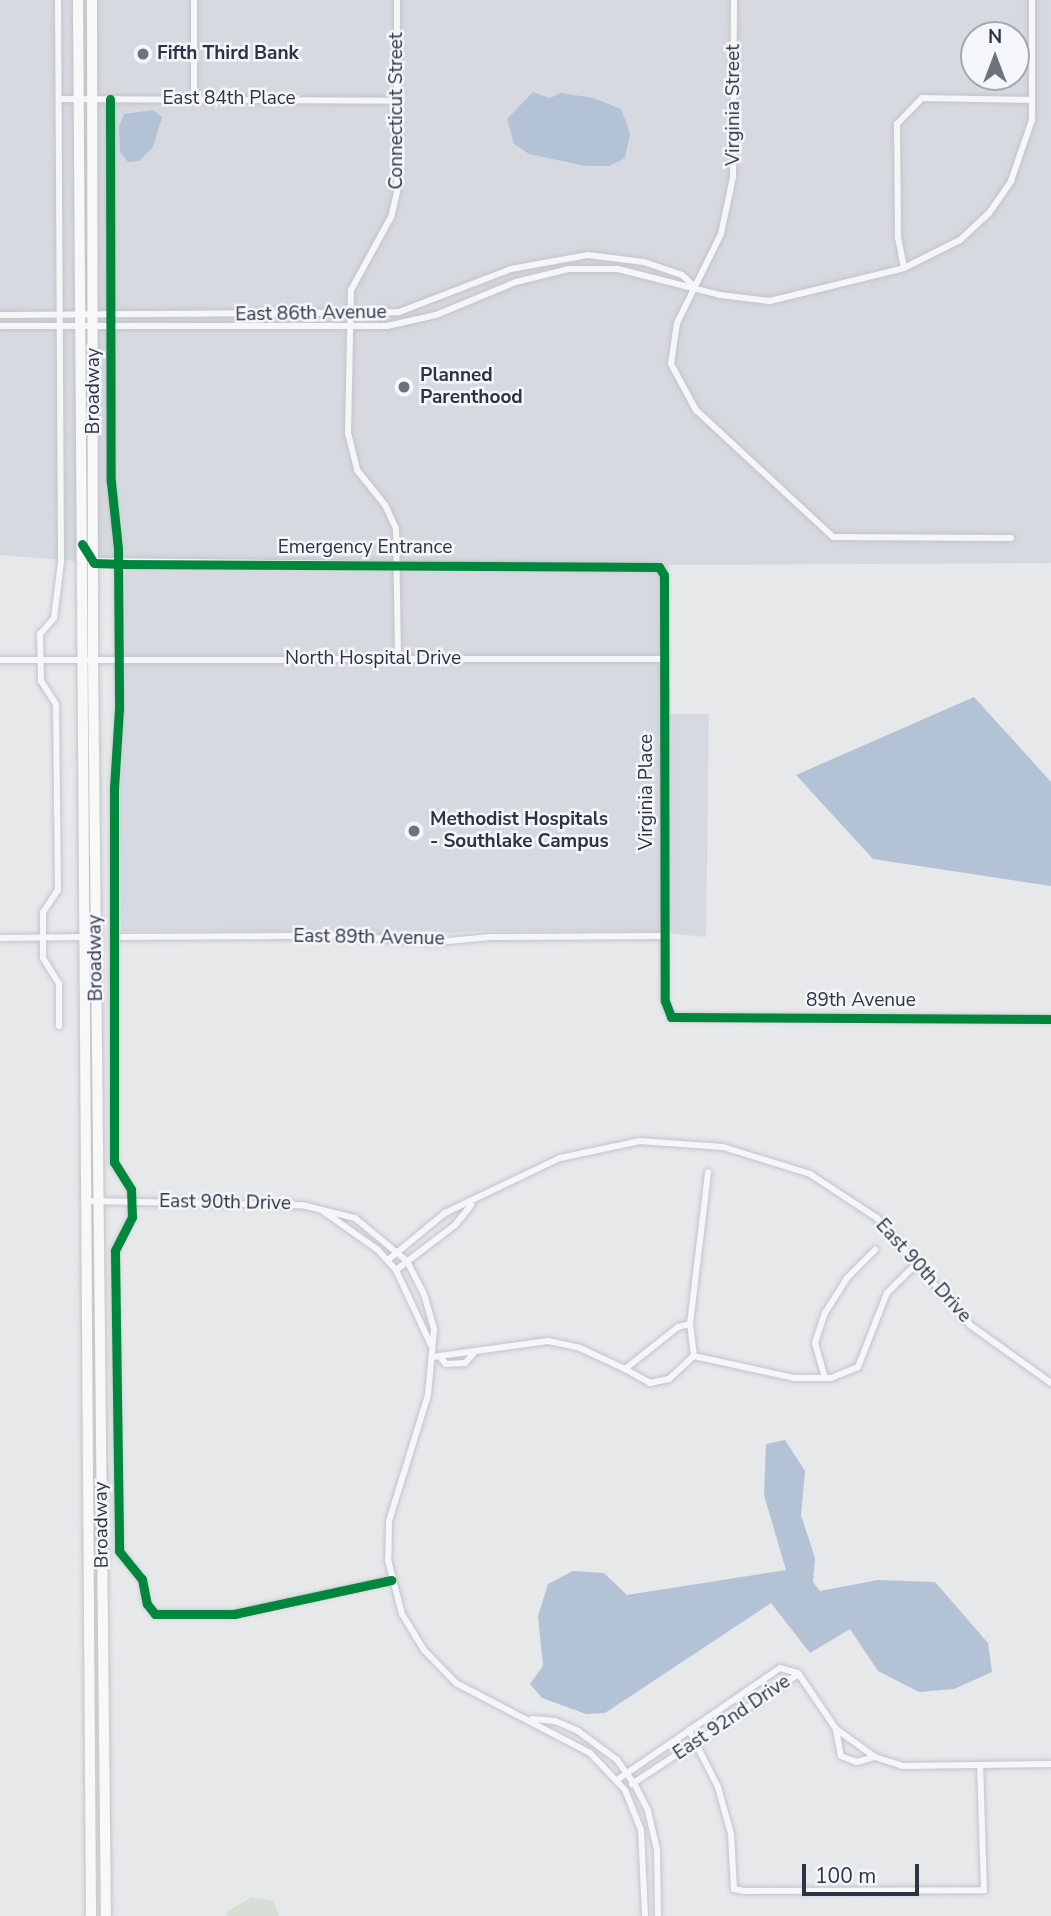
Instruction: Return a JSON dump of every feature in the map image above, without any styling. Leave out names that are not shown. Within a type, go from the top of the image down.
[{"type":"main road","name":"Broadway","points":[[78,0],[82,544],[88,660],[99,1201],[106,1916]]},
{"type":"main road","name":"Broadway","points":[[91,1916],[85,937],[88,660],[94,563],[92,0]]},
{"type":"street","points":[[58,0],[61,562],[54,618],[40,634],[43,686],[56,704],[58,890],[43,912],[43,958],[59,984],[59,1026]]},
{"type":"street","points":[[194,0],[194,99]]},
{"type":"street","name":"Connecticut Street","points":[[397,0],[395,207],[354,280],[348,328],[349,445],[356,470],[391,517],[399,565],[398,659]]},
{"type":"street","name":"Virginia Street","points":[[734,0],[733,177],[721,234],[677,323],[671,364],[696,410],[833,537],[1011,538]]},
{"type":"street","name":"East 86th Avenue","points":[[0,326],[348,328],[418,320],[516,282],[569,269],[618,269],[694,286],[720,295],[770,301],[904,268],[960,240],[989,213],[1019,163],[1032,100],[1032,0]]},
{"type":"street","points":[[904,268],[898,237],[897,124],[922,98],[1032,100]]},
{"type":"street","name":"East 84th Place","points":[[59,99],[398,101]]},
{"type":"street","points":[[110,99],[111,482],[118,564],[114,1162],[128,1180],[132,1201],[130,1223],[114,1251],[119,1551],[146,1589],[149,1611],[234,1614],[391,1580]]},
{"type":"street","name":"East 86th Avenue","points":[[0,315],[348,315],[422,307],[511,270],[588,256],[644,262],[682,275],[694,286]]},
{"type":"street","points":[[82,544],[94,563]]},
{"type":"street","name":"Emergency Entrance","points":[[94,563],[659,567]]},
{"type":"street","name":"Virginia Place","points":[[659,567],[664,575],[665,1001],[671,1017]]},
{"type":"street","name":"North Hospital Drive","points":[[0,660],[664,659]]},
{"type":"street","name":"East 89th Avenue","points":[[114,937],[336,936],[437,942],[491,937],[665,936]]},
{"type":"street","points":[[0,938],[85,937]]},
{"type":"street","name":"89th Avenue","points":[[671,1017],[1051,1019]]},
{"type":"street","name":"East 90th Drive","points":[[388,1260],[445,1213],[472,1203],[512,1178],[560,1158],[640,1141],[682,1141],[760,1156],[810,1174],[877,1218],[970,1325],[1051,1383]]},
{"type":"street","points":[[694,1356],[690,1324],[708,1172]]},
{"type":"street","name":"East 90th Drive","points":[[86,1201],[285,1203],[322,1210],[355,1218],[407,1262]]},
{"type":"street","name":"East 90th Drive","points":[[322,1210],[388,1260],[396,1270],[454,1225],[472,1203]]},
{"type":"street","points":[[825,1378],[815,1343],[825,1313],[847,1278],[875,1250]]},
{"type":"street","points":[[407,1262],[432,1316],[432,1357],[428,1395],[391,1507],[388,1536],[391,1580],[412,1633],[439,1667],[489,1704],[530,1719],[590,1753],[625,1790],[641,1830],[645,1916]]},
{"type":"street","points":[[694,1356],[794,1378],[825,1378],[858,1367],[887,1293],[918,1262]]},
{"type":"street","points":[[396,1270],[431,1345]]},
{"type":"street","points":[[625,1369],[678,1327],[690,1324]]},
{"type":"street","points":[[432,1357],[473,1354],[520,1342],[548,1341],[580,1348],[650,1383],[669,1379],[694,1356]]},
{"type":"street","name":"East 92nd Drive","points":[[617,1780],[780,1668],[798,1673]]},
{"type":"street","points":[[798,1673],[836,1729],[875,1757],[902,1766],[1051,1764]]},
{"type":"street","name":"East 92nd Drive","points":[[625,1790],[798,1673]]},
{"type":"street","points":[[530,1719],[555,1721],[579,1731],[617,1760],[634,1783],[648,1811],[657,1850],[657,1916]]},
{"type":"street","points":[[836,1729],[841,1756],[857,1762],[875,1757]]},
{"type":"street","points":[[689,1730],[726,1809],[734,1889],[984,1890],[980,1765]]},
{"type":"shaded area","points":[[0,0],[1051,0],[1051,563],[668,565],[670,714],[709,714],[706,937],[657,932],[485,931],[385,936],[334,931],[121,931],[119,731],[124,705],[125,565],[0,555]]},
{"type":"shaded area","points":[[252,1897],[273,1901],[279,1916],[227,1916],[226,1912]]},
{"type":"water","points":[[533,92],[550,98],[561,93],[593,98],[621,109],[630,133],[625,158],[609,166],[585,166],[529,154],[514,144],[507,119]]},
{"type":"water","points":[[153,110],[162,117],[153,147],[139,161],[128,162],[120,152],[119,127],[124,114]]},
{"type":"water","points":[[974,697],[1051,782],[1051,886],[873,859],[796,775]]},
{"type":"water","points":[[785,1440],[805,1471],[801,1515],[815,1558],[813,1582],[820,1591],[878,1580],[935,1582],[988,1643],[992,1672],[954,1689],[919,1692],[878,1671],[850,1629],[810,1653],[771,1603],[605,1713],[586,1714],[542,1698],[530,1684],[543,1666],[538,1616],[548,1584],[573,1571],[604,1573],[627,1595],[786,1570],[764,1495],[766,1444]]},
{"type":"cycle path","points":[[110,99],[111,482],[118,549],[119,709],[114,788],[114,1162],[131,1189],[132,1217],[115,1251],[119,1551],[142,1579],[147,1604],[155,1614],[234,1614],[391,1580]]},
{"type":"cycle path","points":[[82,544],[94,563],[118,564],[659,567],[664,575],[665,1001],[671,1017],[1051,1019]]},
{"type":"place","name":"Fifth Third Bank","points":[[143,54]]},
{"type":"place","name":"Planned Parenthood","points":[[404,387]]},
{"type":"place","name":"Methodist Hospitals - Southlake Campus","points":[[414,831]]}]
